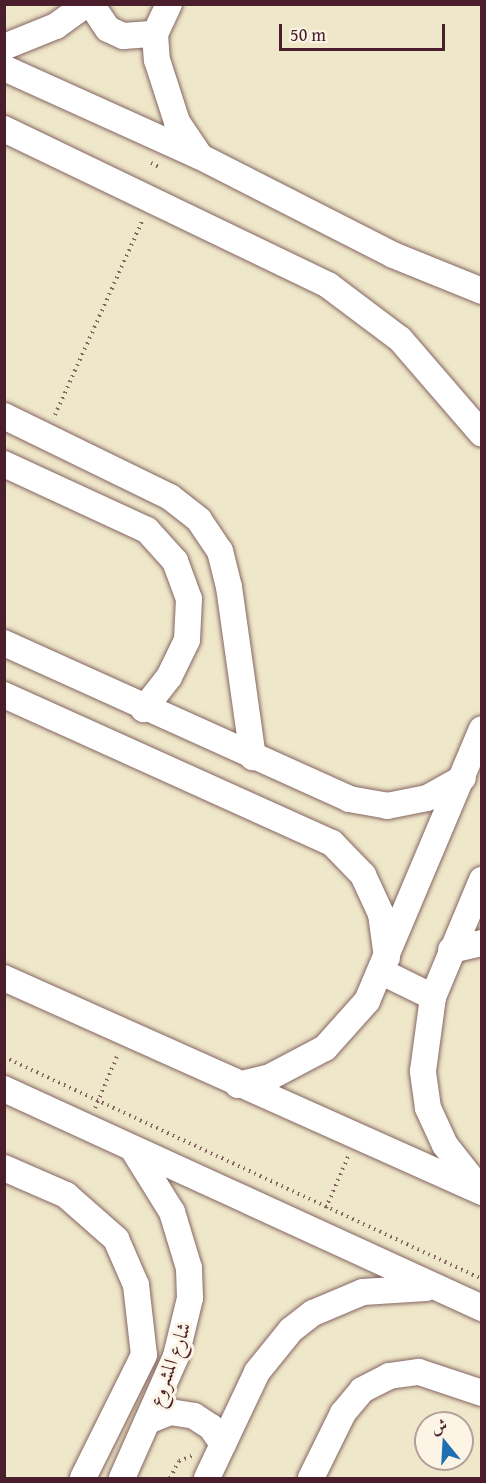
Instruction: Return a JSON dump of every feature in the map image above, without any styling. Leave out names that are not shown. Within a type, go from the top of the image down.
[{"type":"street","points":[[4,47],[56,26],[86,4]]},
{"type":"street","points":[[91,4],[108,28],[123,36],[155,34]]},
{"type":"street","points":[[169,4],[155,34],[164,92],[200,156]]},
{"type":"street","points":[[4,68],[200,156],[393,255],[482,291]]},
{"type":"street","points":[[4,129],[328,285],[365,310],[432,372],[482,434]]},
{"type":"street","points":[[4,417],[46,435],[170,497],[199,520],[220,551],[253,757]]},
{"type":"street","points":[[9,470],[147,530],[175,561],[189,599],[187,640],[169,678],[144,709]]},
{"type":"street","points":[[4,643],[144,709],[349,799],[387,806],[428,798],[463,778]]},
{"type":"street","points":[[4,695],[332,843],[367,885],[381,914],[385,965]]},
{"type":"street","points":[[238,1085],[299,1065],[325,1048],[349,1026],[385,965],[482,729]]},
{"type":"street","points":[[482,880],[432,998],[425,1034],[428,1108],[445,1145],[482,1191]]},
{"type":"street","points":[[451,950],[482,943]]},
{"type":"street","points":[[385,965],[432,998]]},
{"type":"street","points":[[4,978],[238,1085],[482,1191]]},
{"type":"street","points":[[4,1089],[482,1308]]},
{"type":"street","name":"شارع المشروع","points":[[122,1479],[186,1327],[189,1268],[172,1212],[133,1149]]},
{"type":"street","points":[[4,1168],[66,1195],[116,1239],[136,1285],[144,1356],[83,1479]]},
{"type":"street","points":[[207,1479],[257,1372],[291,1330],[313,1313],[363,1292],[418,1287],[445,1291]]},
{"type":"street","points":[[312,1479],[343,1413],[363,1390],[389,1376],[419,1372],[482,1394]]},
{"type":"street","points":[[148,1420],[170,1413],[194,1416],[223,1444]]},
{"type":"path","points":[[46,435],[171,143]]},
{"type":"path","points":[[86,1127],[127,1034]]},
{"type":"path","points":[[4,1057],[482,1279]]},
{"type":"path","points":[[315,1232],[357,1137]]}]
